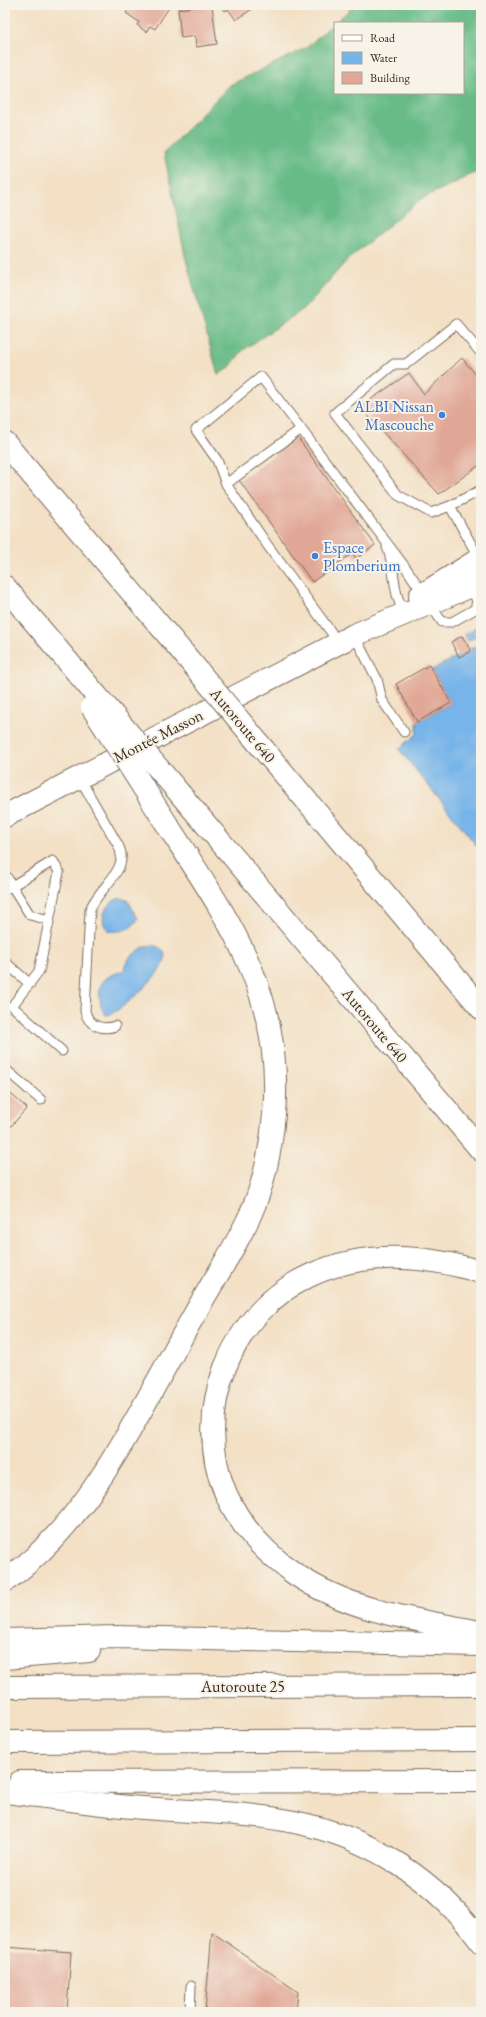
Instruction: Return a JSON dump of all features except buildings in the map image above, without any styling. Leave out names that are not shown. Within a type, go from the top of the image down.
[{"type":"main road","name":"Autoroute 640","points":[[5,443],[481,1008]]},
{"type":"main road","name":"Montée Masson","points":[[5,816],[427,598],[476,570]]},
{"type":"main road","points":[[5,587],[54,645],[97,704],[159,812],[218,904],[241,945],[259,985],[270,1024],[276,1066],[275,1107],[270,1151],[259,1192],[242,1232],[109,1465],[86,1501],[58,1534],[33,1560],[5,1581]]},
{"type":"main road","name":"Autoroute 640","points":[[97,704],[181,795],[481,1150]]},
{"type":"main road","points":[[450,971],[481,996]]},
{"type":"main road","points":[[481,1272],[420,1259],[377,1258],[342,1264],[310,1275],[282,1291],[261,1311],[234,1347],[221,1378],[217,1394],[214,1426],[216,1459],[226,1492],[244,1525],[280,1563],[309,1583],[365,1608],[397,1616],[481,1632]]},
{"type":"main road","points":[[5,1640],[116,1636],[481,1645]]},
{"type":"main road","points":[[5,1658],[153,1647],[358,1643]]},
{"type":"main road","name":"Autoroute 25","points":[[5,1687],[481,1685]]},
{"type":"main road","points":[[5,1742],[481,1740]]},
{"type":"main road","points":[[5,1782],[481,1780]]},
{"type":"main road","points":[[5,1792],[142,1808],[253,1816],[294,1822],[329,1831],[374,1850],[418,1877],[454,1910],[481,1942]]},
{"type":"lane","points":[[481,353],[456,324],[406,364],[394,364],[334,413],[398,495],[431,513],[450,506],[481,490]]},
{"type":"lane","points":[[404,732],[382,700],[377,679],[346,639],[331,632],[268,546],[226,484],[217,460],[196,430],[261,377],[427,598]]},
{"type":"lane","points":[[226,484],[301,429]]},
{"type":"lane","points":[[450,506],[476,570]]},
{"type":"lane","points":[[383,538],[392,564],[396,598],[403,610]]},
{"type":"lane","points":[[79,778],[118,845],[122,855],[120,867],[96,896],[90,910],[85,1011],[86,1017],[97,1026],[110,1028],[115,1026]]},
{"type":"lane","points":[[8,888],[53,861],[60,872],[39,971],[30,984],[8,1006],[62,1051]]},
{"type":"lane","points":[[5,874],[8,888],[30,915],[49,920]]},
{"type":"lane","points":[[5,962],[30,984]]},
{"type":"lane","points":[[5,1069],[41,1100]]},
{"type":"lane","points":[[190,2012],[191,1986]]},
{"type":"green space","points":[[355,5],[481,5],[481,170],[421,199],[348,259],[305,308],[242,351],[230,367],[218,375],[186,260],[164,153],[230,85],[306,48],[334,23],[334,94],[464,94],[464,22],[336,22]]},
{"type":"water","points":[[481,625],[481,634],[468,641],[465,634]]},
{"type":"water","points":[[481,643],[481,851],[399,749],[417,734],[417,722],[451,703],[432,670],[471,651],[470,649]]},
{"type":"water","points":[[121,898],[128,900],[138,919],[133,926],[126,930],[109,931],[105,927],[103,917],[111,903]]},
{"type":"water","points":[[145,946],[156,946],[163,950],[165,959],[161,968],[128,1002],[112,1014],[106,1015],[100,1002],[100,990],[103,982],[109,976],[123,971],[130,957]]},
{"type":"place","name":"ALBI Nissan Mascouche","points":[[442,415]]},
{"type":"place","name":"Espace Plomberium","points":[[315,556]]}]
